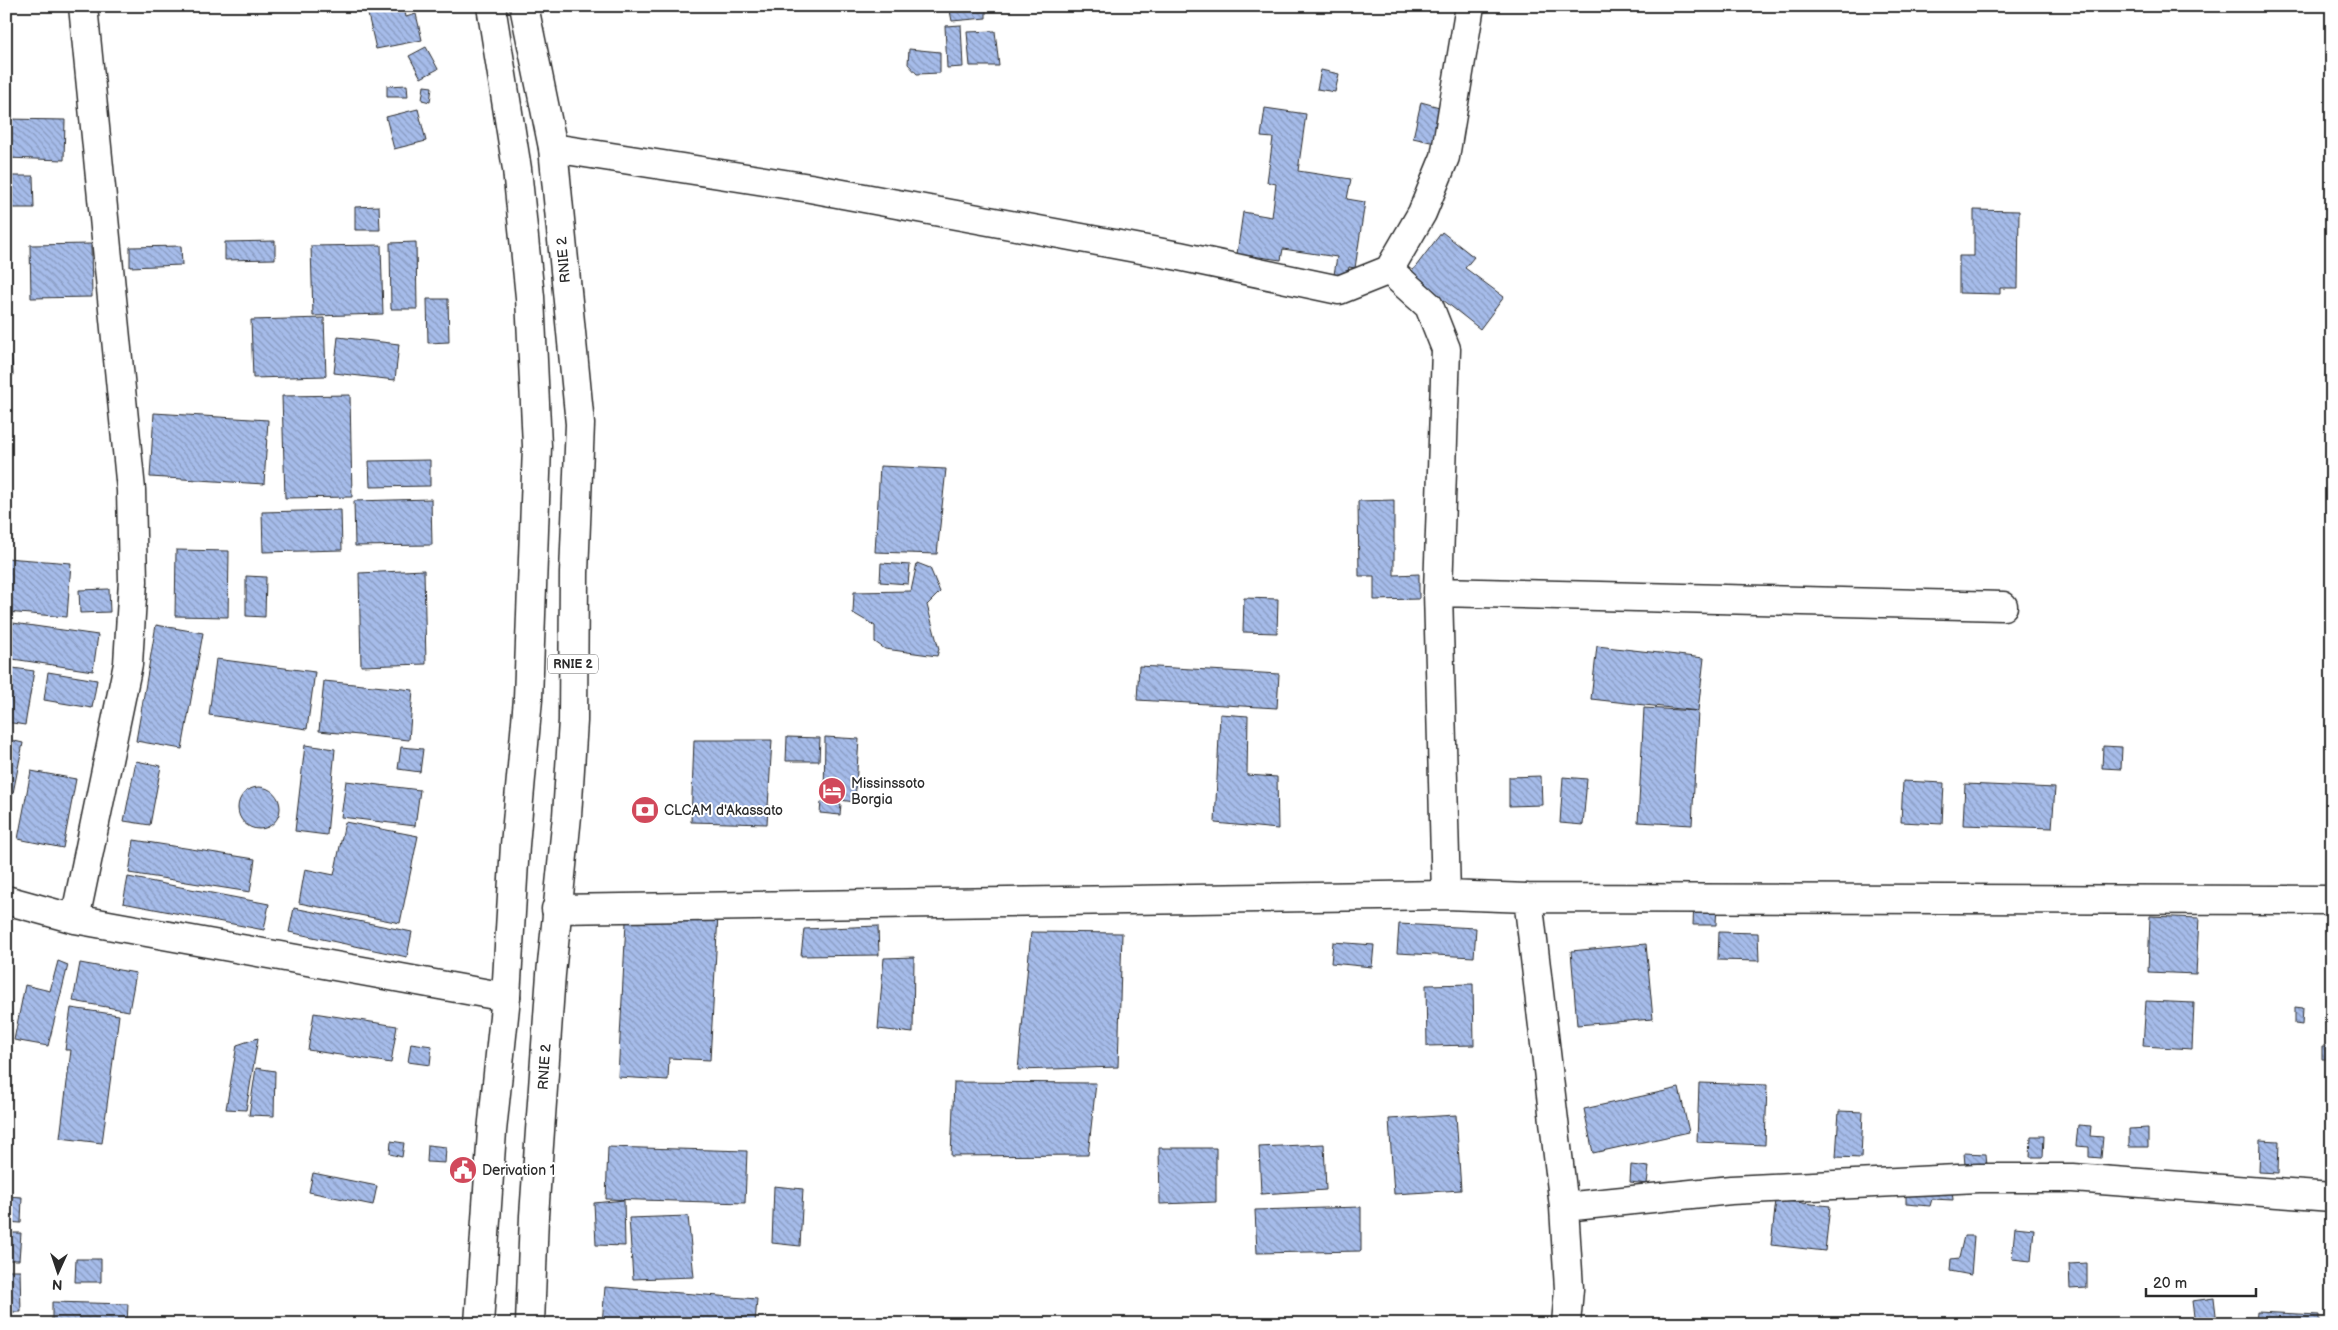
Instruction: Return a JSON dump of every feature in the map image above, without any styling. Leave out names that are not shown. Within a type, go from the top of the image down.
[{"type":"main road","points":[[75,919],[128,664],[133,581],[131,490],[83,6]]},
{"type":"main road","name":"RNIE 2","points":[[479,1324],[492,1131],[506,997],[514,844],[528,699],[537,446],[530,297],[516,169],[491,6]]},
{"type":"main road","name":"RNIE 2","points":[[524,6],[553,148],[580,424],[574,573],[573,721],[566,816],[556,909],[534,1216],[530,1324]]},
{"type":"main road","points":[[553,148],[810,188],[1179,256],[1339,290],[1388,270],[1422,213],[1445,157],[1470,6]]},
{"type":"main road","points":[[1388,270],[1429,306],[1446,349],[1438,592],[1446,895]]},
{"type":"main road","points":[[1438,592],[2003,606]]},
{"type":"main road","points":[[556,909],[1446,895],[1528,898],[2332,900]]},
{"type":"main road","points":[[1528,898],[1564,1206],[1569,1290],[1566,1324]]},
{"type":"main road","points":[[6,900],[75,919],[506,997]]},
{"type":"main road","points":[[1564,1206],[1731,1190],[1978,1178],[2073,1178],[2332,1197]]},
{"type":"building","points":[[366,6],[404,6],[406,17],[416,14],[422,40],[376,49]]},
{"type":"building","points":[[986,7],[986,18],[952,21],[950,11]]},
{"type":"building","points":[[961,25],[963,67],[947,68],[945,26]]},
{"type":"building","points":[[995,31],[999,66],[970,66],[967,32]]},
{"type":"building","points":[[426,47],[438,69],[421,78],[409,56]]},
{"type":"building","points":[[909,49],[940,52],[940,73],[917,74],[908,64]]},
{"type":"building","points":[[1321,70],[1339,74],[1335,92],[1317,89]]},
{"type":"building","points":[[407,85],[408,97],[387,97],[387,86]]},
{"type":"building","points":[[424,86],[432,87],[430,102],[422,100]]},
{"type":"building","points":[[1421,102],[1443,108],[1435,143],[1413,138]]},
{"type":"building","points":[[1265,108],[1306,114],[1298,171],[1351,179],[1347,199],[1365,202],[1355,268],[1349,267],[1346,281],[1333,280],[1337,257],[1283,249],[1281,260],[1237,254],[1243,212],[1272,217],[1276,184],[1267,182],[1273,138],[1261,137]]},
{"type":"building","points":[[418,109],[426,141],[394,149],[386,117]]},
{"type":"building","points":[[6,119],[65,120],[64,160],[6,158]]},
{"type":"building","points":[[6,176],[33,176],[34,208],[6,208]]},
{"type":"building","points":[[379,206],[380,230],[355,230],[355,207]]},
{"type":"building","points":[[1974,210],[2019,211],[2018,288],[2000,288],[2000,294],[1959,293],[1959,256],[1974,256]]},
{"type":"building","points":[[1442,232],[1474,257],[1465,268],[1504,297],[1480,329],[1410,274]]},
{"type":"building","points":[[275,241],[275,259],[225,260],[225,242]]},
{"type":"building","points":[[416,242],[417,309],[391,309],[390,243]]},
{"type":"building","points":[[91,244],[92,297],[31,298],[30,245]]},
{"type":"building","points":[[381,245],[383,314],[313,316],[311,246]]},
{"type":"building","points":[[181,246],[182,265],[130,267],[130,247]]},
{"type":"building","points":[[427,299],[448,299],[449,342],[428,343]]},
{"type":"building","points":[[324,318],[326,376],[253,378],[251,320]]},
{"type":"building","points":[[338,337],[399,344],[395,380],[334,373]]},
{"type":"building","points":[[6,356],[12,356],[13,376],[6,376]]},
{"type":"building","points":[[350,395],[352,497],[285,498],[282,396]]},
{"type":"building","points":[[154,413],[268,420],[264,484],[150,477]]},
{"type":"building","points":[[430,460],[430,486],[370,487],[369,461]]},
{"type":"building","points":[[880,466],[946,469],[937,554],[875,552]]},
{"type":"building","points":[[431,499],[432,545],[355,546],[354,501]]},
{"type":"building","points":[[1394,500],[1394,575],[1419,574],[1419,599],[1374,600],[1374,576],[1359,576],[1358,501]]},
{"type":"building","points":[[341,510],[342,550],[263,552],[262,512]]},
{"type":"building","points":[[176,550],[229,551],[228,617],[175,616]]},
{"type":"building","points":[[6,558],[71,563],[67,617],[6,612]]},
{"type":"building","points":[[881,563],[910,565],[908,584],[880,582]]},
{"type":"building","points":[[917,563],[930,568],[940,592],[927,605],[939,649],[937,656],[885,649],[875,642],[875,626],[853,613],[854,592],[911,591]]},
{"type":"building","points":[[424,570],[426,664],[361,666],[359,573]]},
{"type":"building","points":[[246,576],[266,577],[265,617],[246,616]]},
{"type":"building","points":[[109,589],[110,612],[80,613],[79,590]]},
{"type":"building","points":[[1244,598],[1278,599],[1277,633],[1243,632]]},
{"type":"building","points":[[6,622],[98,635],[93,671],[6,658]]},
{"type":"building","points":[[156,625],[203,633],[182,749],[136,741]]},
{"type":"building","points":[[1597,646],[1704,658],[1698,711],[1591,699]]},
{"type":"building","points":[[216,659],[315,672],[307,729],[209,715]]},
{"type":"building","points":[[1139,666],[1279,674],[1277,708],[1137,700]]},
{"type":"building","points":[[6,667],[34,671],[25,725],[6,722]]},
{"type":"building","points":[[48,672],[97,680],[92,708],[44,700]]},
{"type":"building","points":[[324,681],[413,690],[409,740],[319,731]]},
{"type":"building","points":[[1644,708],[1698,711],[1692,825],[1638,822]]},
{"type":"building","points":[[1220,714],[1248,716],[1247,775],[1277,777],[1278,829],[1215,823]]},
{"type":"building","points":[[787,737],[820,738],[819,761],[786,761]]},
{"type":"building","points":[[825,737],[859,739],[855,802],[824,798]]},
{"type":"building","points":[[6,739],[23,743],[6,828]]},
{"type":"building","points":[[694,740],[772,740],[767,824],[691,822]]},
{"type":"building","points":[[305,745],[335,749],[327,835],[295,831]]},
{"type":"building","points":[[2103,746],[2122,747],[2121,769],[2102,768]]},
{"type":"building","points":[[401,747],[423,749],[420,772],[398,769]]},
{"type":"building","points":[[136,761],[161,766],[150,825],[124,821]]},
{"type":"building","points":[[31,771],[76,779],[63,848],[18,839]]},
{"type":"building","points":[[1541,776],[1542,805],[1509,806],[1509,777]]},
{"type":"building","points":[[1563,777],[1587,779],[1583,825],[1560,823]]},
{"type":"building","points":[[346,781],[420,790],[415,826],[341,817]]},
{"type":"building","points":[[1903,781],[1944,783],[1942,824],[1901,822]]},
{"type":"building","points":[[1965,784],[2055,788],[2052,828],[1963,825]]},
{"type":"building","points":[[259,787],[274,793],[280,808],[274,823],[259,829],[244,823],[238,808],[244,793]]},
{"type":"building","points":[[821,802],[841,804],[840,815],[820,813]]},
{"type":"building","points":[[345,822],[418,836],[400,923],[299,903],[305,869],[334,875]]},
{"type":"building","points":[[134,840],[255,859],[250,892],[129,873]]},
{"type":"building","points":[[128,877],[269,904],[264,930],[123,903]]},
{"type":"building","points":[[1694,901],[1717,902],[1716,925],[1693,925]]},
{"type":"building","points":[[294,908],[412,932],[407,957],[289,932]]},
{"type":"building","points":[[718,915],[710,1060],[669,1058],[668,1080],[618,1077],[626,922]]},
{"type":"building","points":[[2150,916],[2199,918],[2196,974],[2148,972]]},
{"type":"building","points":[[1399,924],[1476,928],[1474,957],[1397,953]]},
{"type":"building","points":[[878,926],[879,955],[801,956],[804,929]]},
{"type":"building","points":[[1031,932],[1122,933],[1118,1067],[1018,1070]]},
{"type":"building","points":[[1719,932],[1758,933],[1759,961],[1718,960]]},
{"type":"building","points":[[1333,942],[1374,945],[1372,967],[1331,963]]},
{"type":"building","points":[[1646,944],[1653,1019],[1577,1025],[1571,951]]},
{"type":"building","points":[[914,957],[913,1033],[878,1029],[884,958]]},
{"type":"building","points":[[58,961],[68,965],[48,1046],[14,1040],[25,985],[50,991]]},
{"type":"building","points":[[80,963],[136,973],[129,1011],[73,1001]]},
{"type":"building","points":[[1473,984],[1474,1045],[1427,1046],[1426,985]]},
{"type":"building","points":[[2146,1001],[2194,1003],[2192,1049],[2143,1046]]},
{"type":"building","points":[[2295,1007],[2303,1008],[2302,1025],[2295,1024]]},
{"type":"building","points":[[71,1008],[119,1015],[102,1143],[60,1138],[71,1050],[65,1050]]},
{"type":"building","points":[[314,1013],[397,1026],[391,1063],[308,1050]]},
{"type":"building","points":[[258,1038],[246,1110],[226,1109],[237,1045]]},
{"type":"building","points":[[411,1043],[432,1046],[430,1065],[408,1062]]},
{"type":"building","points":[[2322,1046],[2332,1046],[2332,1064],[2329,1064],[2329,1059],[2322,1059]]},
{"type":"building","points":[[256,1068],[275,1071],[274,1116],[249,1115]]},
{"type":"building","points":[[954,1082],[1096,1083],[1088,1155],[951,1156]]},
{"type":"building","points":[[1699,1083],[1767,1085],[1765,1145],[1697,1142]]},
{"type":"building","points":[[1679,1088],[1689,1132],[1593,1153],[1584,1109]]},
{"type":"building","points":[[1839,1111],[1863,1112],[1861,1158],[1836,1157]]},
{"type":"building","points":[[1456,1115],[1461,1190],[1394,1194],[1389,1119]]},
{"type":"building","points":[[2078,1125],[2091,1126],[2090,1136],[2103,1137],[2101,1158],[2089,1157],[2089,1147],[2076,1146]]},
{"type":"building","points":[[2148,1128],[2148,1147],[2129,1147],[2129,1129]]},
{"type":"building","points":[[2031,1136],[2044,1136],[2043,1157],[2030,1157]]},
{"type":"building","points":[[2260,1140],[2279,1141],[2278,1173],[2259,1172]]},
{"type":"building","points":[[391,1141],[404,1143],[402,1157],[390,1154]]},
{"type":"building","points":[[1324,1144],[1326,1190],[1261,1194],[1259,1147]]},
{"type":"building","points":[[428,1145],[446,1147],[445,1163],[427,1162]]},
{"type":"building","points":[[608,1147],[747,1151],[745,1203],[606,1199]]},
{"type":"building","points":[[1159,1148],[1216,1148],[1216,1202],[1160,1204]]},
{"type":"building","points":[[1964,1153],[1986,1154],[1987,1166],[1965,1165]]},
{"type":"building","points":[[1631,1165],[1649,1167],[1647,1184],[1630,1182]]},
{"type":"building","points":[[313,1173],[377,1186],[373,1205],[309,1192]]},
{"type":"building","points":[[774,1186],[803,1189],[800,1246],[772,1243]]},
{"type":"building","points":[[1952,1189],[1953,1200],[1932,1199],[1930,1206],[1906,1204],[1906,1195]]},
{"type":"building","points":[[6,1196],[22,1197],[21,1223],[6,1222]]},
{"type":"building","points":[[624,1200],[625,1246],[596,1245],[594,1203]]},
{"type":"building","points":[[1776,1200],[1830,1206],[1825,1251],[1771,1245]]},
{"type":"building","points":[[1361,1207],[1361,1251],[1257,1253],[1255,1210]]},
{"type":"building","points":[[688,1216],[694,1277],[633,1279],[629,1218]]},
{"type":"building","points":[[2015,1227],[2034,1229],[2031,1261],[2012,1259]]},
{"type":"building","points":[[6,1233],[21,1233],[19,1260],[6,1260]]},
{"type":"building","points":[[1964,1236],[1974,1236],[1971,1275],[1950,1271],[1951,1259],[1959,1258]]},
{"type":"building","points":[[76,1259],[101,1259],[101,1282],[75,1282]]},
{"type":"building","points":[[2087,1263],[2087,1288],[2070,1289],[2069,1264]]},
{"type":"building","points":[[6,1270],[20,1270],[21,1312],[6,1312]]},
{"type":"building","points":[[605,1287],[757,1299],[755,1324],[602,1324]]},
{"type":"building","points":[[2214,1298],[2217,1323],[2195,1324],[2192,1301]]},
{"type":"building","points":[[52,1302],[128,1304],[127,1324],[52,1324]]},
{"type":"building","points":[[2257,1312],[2319,1315],[2319,1324],[2256,1324]]},
{"type":"building","points":[[198,1319],[224,1321],[224,1324],[198,1324]]},
{"type":"place","name":"Missinssoto Borgia","points":[[832,791]]},
{"type":"place","name":"CLCAM d'Akassato","points":[[645,810]]},
{"type":"place","name":"Derivation 1","points":[[463,1170]]}]
